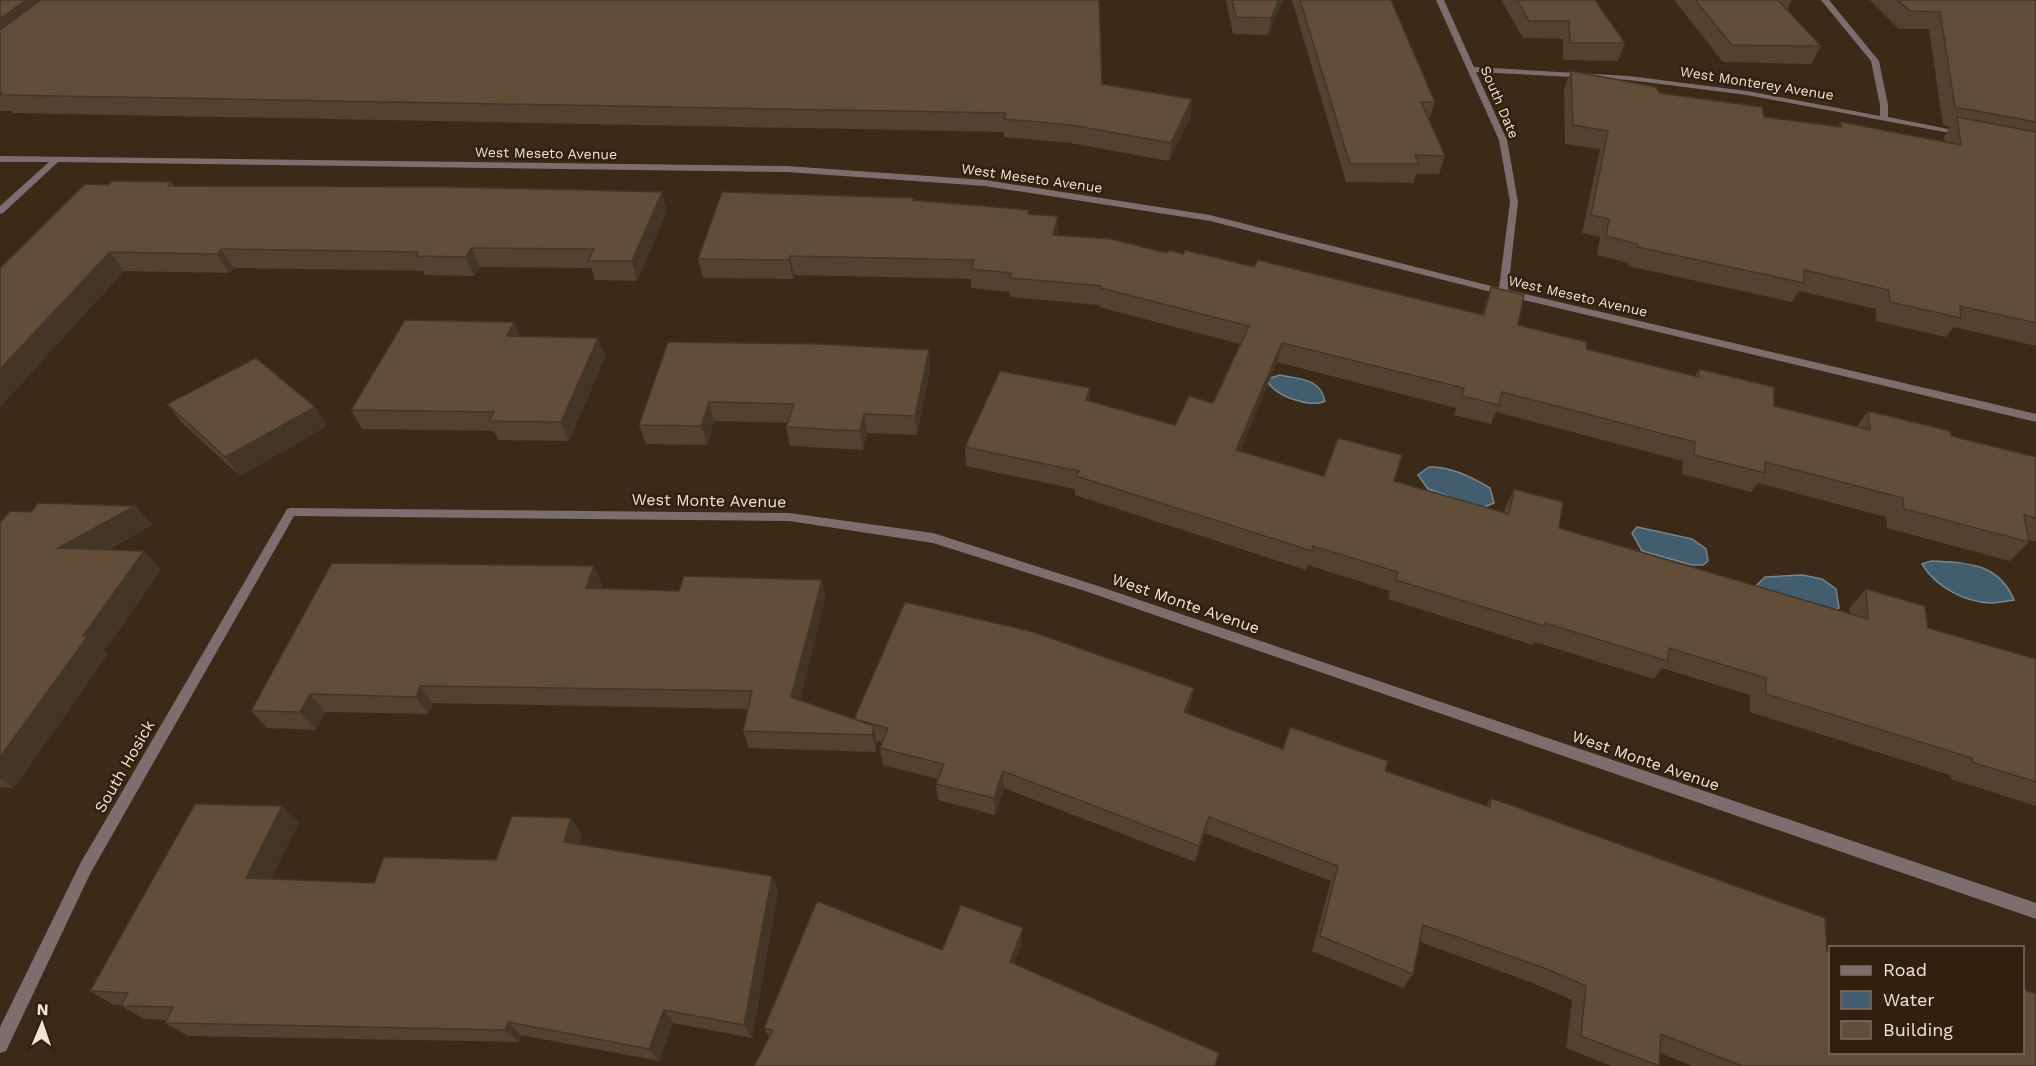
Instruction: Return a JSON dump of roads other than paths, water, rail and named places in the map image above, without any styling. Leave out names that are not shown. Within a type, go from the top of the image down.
[{"type":"street","name":"South Date","points":[[1440,0],[1503,140],[1514,202],[1503,292]]},
{"type":"street","points":[[1825,0],[1875,61],[1884,105],[1884,119]]},
{"type":"street","name":"West Monterey Avenue","points":[[1471,69],[1629,78],[1747,93],[1978,137]]},
{"type":"street","name":"West Meseto Avenue","points":[[0,159],[787,169],[985,183],[1210,218],[1503,292],[2036,418]]},
{"type":"street","points":[[0,211],[56,160]]},
{"type":"street","name":"West Monte Avenue","points":[[291,512],[789,517],[933,538],[1091,588],[2036,911]]},
{"type":"street","name":"South Hosick","points":[[0,1045],[85,869],[291,512]]},
{"type":"water","points":[[1280,375],[1314,384],[1319,388],[1325,401],[1302,402],[1283,395],[1270,385],[1267,379]]},
{"type":"water","points":[[1429,467],[1453,470],[1483,484],[1490,488],[1494,503],[1482,508],[1428,489],[1418,475]]},
{"type":"water","points":[[1637,527],[1692,539],[1706,549],[1708,561],[1703,565],[1692,565],[1642,551],[1632,533]]},
{"type":"water","points":[[1931,561],[1968,564],[1990,571],[2007,587],[2014,600],[1990,603],[1960,596],[1942,586],[1922,564]]},
{"type":"water","points":[[1802,575],[1822,579],[1836,589],[1839,608],[1831,612],[1761,592],[1757,585],[1765,577]]}]
